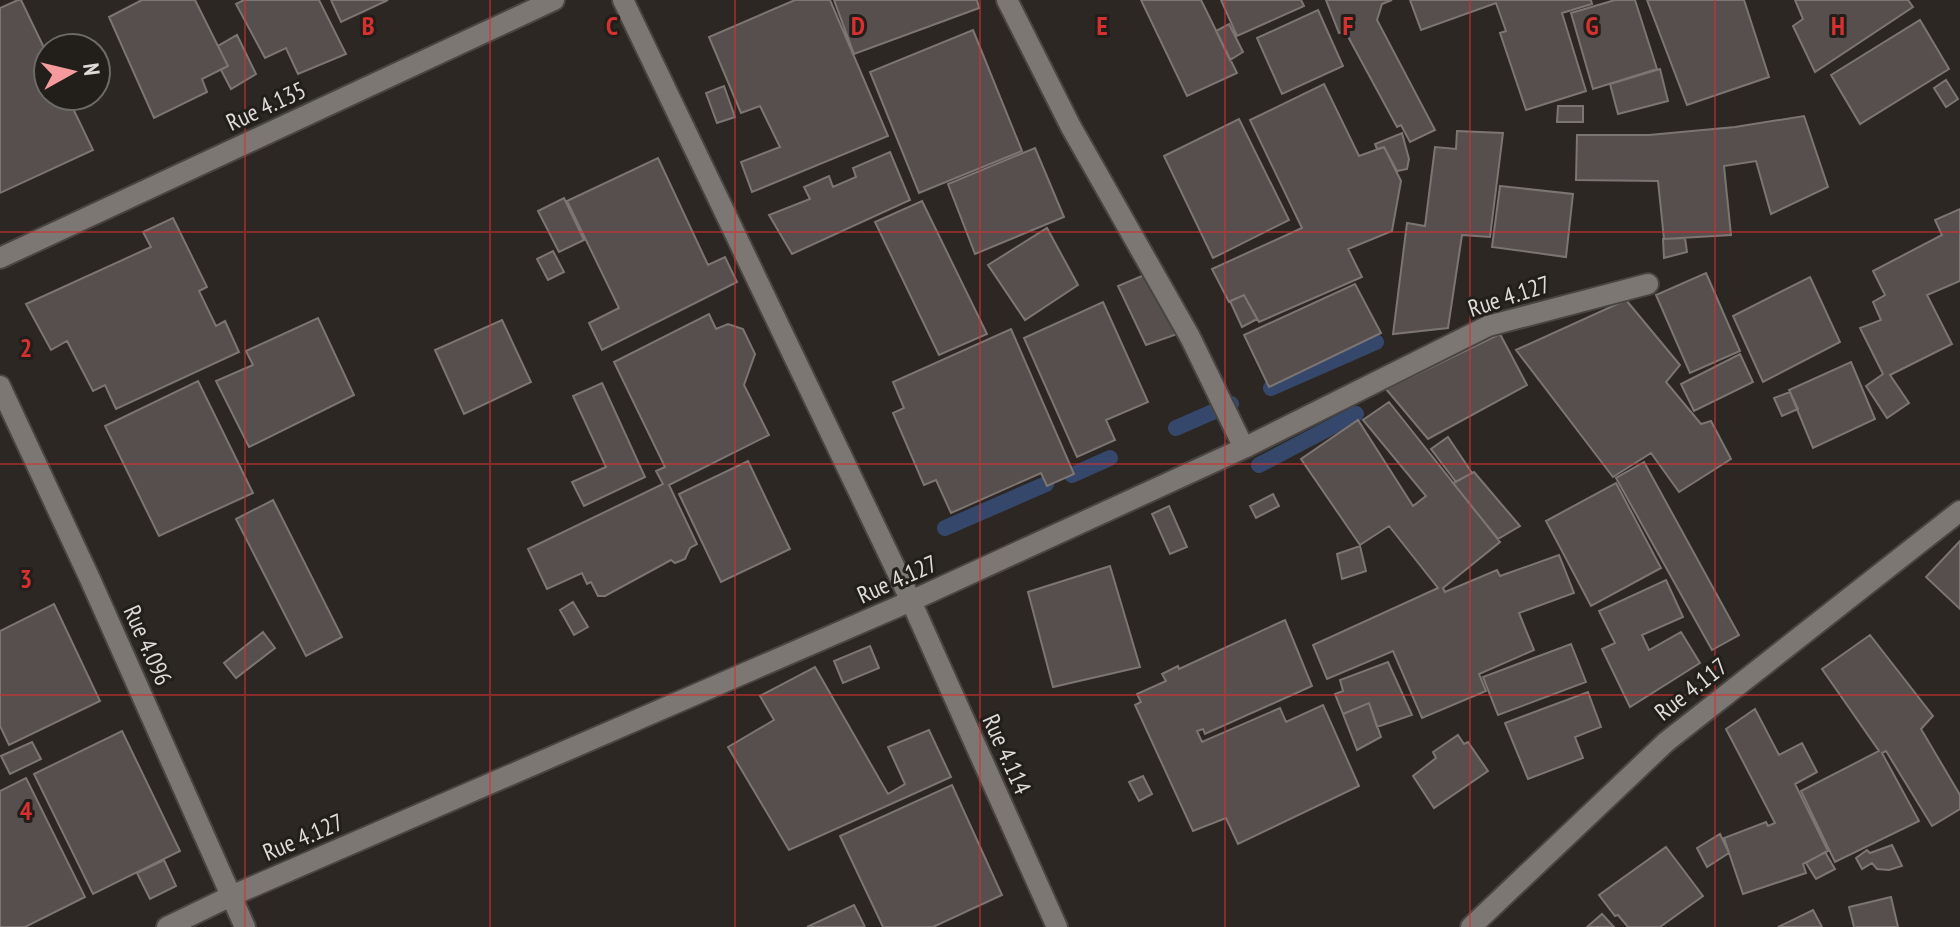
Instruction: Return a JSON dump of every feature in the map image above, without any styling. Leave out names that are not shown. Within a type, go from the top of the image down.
[{"type":"street","name":"Rue 4.135","points":[[0,258],[554,0]]},
{"type":"street","name":"Rue 4.114","points":[[623,0],[911,601],[1057,927]]},
{"type":"street","points":[[1007,0],[1071,127],[1190,337],[1244,448]]},
{"type":"street","name":"Rue 4.127","points":[[167,927],[231,896],[911,601],[1244,448],[1488,326],[1648,284]]},
{"type":"street","name":"Rue 4.096","points":[[0,386],[245,927]]},
{"type":"street","name":"Rue 4.117","points":[[1471,927],[1666,742],[1960,511]]},
{"type":"building","points":[[21,0],[36,32],[32,32],[32,112],[75,112],[93,150],[0,193],[0,8]]},
{"type":"building","points":[[142,0],[195,0],[228,66],[202,79],[207,92],[154,118],[109,17]]},
{"type":"building","points":[[244,0],[319,0],[346,54],[298,74],[286,48],[265,58],[236,4]]},
{"type":"building","points":[[331,0],[388,0],[341,22]]},
{"type":"building","points":[[795,0],[830,0],[888,136],[752,192],[741,162],[780,147],[760,106],[741,113],[709,37]]},
{"type":"building","points":[[834,0],[977,0],[979,8],[854,54]]},
{"type":"building","points":[[1141,0],[1201,0],[1237,73],[1187,96]]},
{"type":"building","points":[[1221,0],[1301,0],[1304,6],[1237,36]]},
{"type":"building","points":[[1326,0],[1392,0],[1382,4],[1377,20],[1435,130],[1410,142],[1401,125],[1397,127],[1345,31],[1339,33]]},
{"type":"building","points":[[1410,0],[1591,0],[1592,4],[1562,13],[1586,91],[1526,110],[1500,33],[1506,31],[1496,3],[1421,30]]},
{"type":"building","points":[[1615,0],[1635,0],[1657,69],[1593,89],[1571,13]]},
{"type":"building","points":[[1647,0],[1744,0],[1769,77],[1687,105]]},
{"type":"building","points":[[1795,0],[1908,0],[1913,7],[1815,72],[1793,26],[1803,19]]},
{"type":"building","points":[[1318,10],[1343,66],[1282,94],[1257,38]]},
{"type":"building","points":[[1920,20],[1949,69],[1860,124],[1831,75]]},
{"type":"building","points":[[1229,24],[1243,52],[1230,60],[1216,31]]},
{"type":"building","points":[[973,30],[1022,151],[919,193],[870,72]]},
{"type":"building","points":[[237,35],[256,74],[231,89],[221,70],[228,66],[218,46]]},
{"type":"building","points":[[1660,69],[1668,101],[1618,114],[1610,84]]},
{"type":"building","points":[[1946,80],[1958,99],[1946,107],[1934,88]]},
{"type":"building","points":[[1324,84],[1359,156],[1384,147],[1401,181],[1392,231],[1348,249],[1362,277],[1259,322],[1244,295],[1229,302],[1212,269],[1302,228],[1250,120]]},
{"type":"building","points":[[724,86],[735,117],[717,123],[706,93]]},
{"type":"building","points":[[1558,106],[1583,106],[1583,122],[1557,122]]},
{"type":"building","points":[[1804,116],[1828,187],[1771,214],[1756,161],[1724,166],[1731,235],[1664,239],[1658,181],[1576,180],[1577,135],[1649,135],[1735,127]]},
{"type":"building","points":[[1239,119],[1289,220],[1213,258],[1164,156]]},
{"type":"building","points":[[1457,131],[1503,133],[1490,237],[1462,235],[1448,328],[1393,334],[1407,223],[1425,226],[1435,147],[1456,149]]},
{"type":"building","points":[[1402,133],[1409,159],[1407,169],[1397,171],[1384,147],[1377,149],[1375,144]]},
{"type":"building","points":[[1035,148],[1064,217],[975,254],[948,184]]},
{"type":"building","points":[[890,152],[910,200],[792,254],[769,215],[810,199],[804,187],[829,176],[833,187],[856,177],[853,168]]},
{"type":"building","points":[[658,158],[708,265],[725,257],[737,282],[602,350],[589,323],[619,308],[567,201]]},
{"type":"building","points":[[1500,186],[1573,194],[1566,257],[1492,247]]},
{"type":"building","points":[[564,198],[584,240],[559,252],[538,211]]},
{"type":"building","points":[[922,201],[987,334],[939,355],[875,222]]},
{"type":"building","points":[[1960,209],[1960,281],[1927,295],[1952,344],[1890,375],[1909,403],[1887,418],[1866,386],[1883,374],[1860,328],[1881,320],[1873,302],[1885,295],[1873,271],[1942,235],[1935,220]]},
{"type":"building","points":[[173,218],[207,287],[199,291],[216,326],[225,321],[239,352],[116,409],[105,385],[93,391],[67,341],[51,350],[26,304],[151,247],[143,232]]},
{"type":"building","points":[[1047,228],[1078,285],[1025,320],[988,265]]},
{"type":"building","points":[[1685,238],[1687,252],[1664,258],[1663,239]]},
{"type":"building","points":[[553,251],[564,272],[548,280],[537,259]]},
{"type":"building","points":[[1149,273],[1183,332],[1146,345],[1118,286]]},
{"type":"building","points":[[1706,273],[1740,351],[1690,373],[1656,295]]},
{"type":"building","points":[[1810,277],[1840,342],[1763,382],[1733,316]]},
{"type":"building","points":[[1355,284],[1381,333],[1269,387],[1244,335]]},
{"type":"building","points":[[1244,295],[1257,319],[1242,327],[1230,301]]},
{"type":"building","points":[[1626,300],[1680,365],[1666,382],[1701,424],[1711,421],[1731,459],[1679,492],[1651,453],[1613,477],[1516,350]]},
{"type":"building","points":[[1103,302],[1148,402],[1106,420],[1115,440],[1077,457],[1024,338]]},
{"type":"building","points":[[709,314],[716,329],[728,324],[743,329],[755,354],[744,385],[769,435],[669,485],[697,544],[690,548],[685,559],[675,563],[671,560],[605,596],[598,596],[582,573],[547,589],[528,549],[663,484],[656,471],[665,467],[614,362]]},
{"type":"building","points":[[318,318],[354,395],[249,447],[216,381],[253,365],[246,351]]},
{"type":"building","points":[[502,320],[531,382],[464,414],[435,350]]},
{"type":"building","points":[[1011,329],[1074,474],[1047,486],[1041,473],[951,513],[936,480],[924,485],[893,413],[904,408],[893,382]]},
{"type":"building","points":[[1500,334],[1527,385],[1428,439],[1386,389]]},
{"type":"building","points":[[1740,354],[1753,382],[1694,411],[1681,384]]},
{"type":"building","points":[[1851,362],[1875,419],[1813,448],[1789,390]]},
{"type":"building","points":[[198,381],[253,493],[159,536],[105,426]]},
{"type":"building","points":[[602,383],[645,477],[584,506],[572,482],[606,467],[573,396]]},
{"type":"building","points":[[1790,392],[1798,409],[1782,416],[1774,398]]},
{"type":"building","points":[[1389,402],[1500,542],[1443,588],[1445,592],[1497,570],[1500,576],[1559,555],[1574,593],[1519,613],[1534,650],[1479,674],[1486,691],[1422,718],[1393,651],[1327,679],[1313,645],[1438,588],[1389,526],[1360,545],[1301,459],[1358,420],[1413,506],[1426,496],[1363,420]]},
{"type":"building","points":[[1448,437],[1472,473],[1456,482],[1431,449]]},
{"type":"building","points":[[748,461],[790,549],[721,582],[679,494]]},
{"type":"building","points":[[1644,462],[1739,635],[1712,650],[1616,478]]},
{"type":"building","points":[[1474,472],[1520,526],[1498,539],[1453,483]]},
{"type":"building","points":[[1616,483],[1661,568],[1591,606],[1546,521]]},
{"type":"building","points":[[1273,494],[1279,506],[1256,518],[1250,506]]},
{"type":"building","points":[[273,500],[342,637],[306,656],[236,519]]},
{"type":"building","points":[[1169,506],[1187,547],[1170,554],[1152,514]]},
{"type":"building","points":[[1960,541],[1960,609],[1926,577]]},
{"type":"building","points":[[1360,546],[1366,571],[1342,579],[1337,554]]},
{"type":"building","points":[[1110,566],[1140,667],[1053,687],[1028,592]]},
{"type":"building","points":[[1666,580],[1683,617],[1642,635],[1649,650],[1681,632],[1700,663],[1630,707],[1602,649],[1615,643],[1599,611]]},
{"type":"building","points":[[573,602],[588,627],[574,635],[560,610]]},
{"type":"building","points":[[54,604],[100,701],[9,745],[0,726],[0,631]]},
{"type":"building","points":[[1285,620],[1312,686],[1205,734],[1203,729],[1197,731],[1202,742],[1280,708],[1286,722],[1323,705],[1359,786],[1238,844],[1226,818],[1193,831],[1135,705],[1141,702],[1137,694],[1166,681],[1162,674],[1178,666],[1179,669]]},
{"type":"building","points":[[263,632],[275,648],[236,678],[224,663]]},
{"type":"building","points":[[1870,635],[1933,716],[1921,729],[1960,795],[1960,809],[1932,826],[1886,751],[1882,753],[1919,821],[1835,862],[1801,791],[1879,751],[1822,669]]},
{"type":"building","points":[[1571,644],[1586,682],[1498,715],[1483,677]]},
{"type":"building","points":[[870,646],[879,668],[843,683],[834,661]]},
{"type":"building","points":[[1388,662],[1412,715],[1377,727],[1369,703],[1343,714],[1335,694],[1343,691],[1340,680]]},
{"type":"building","points":[[815,667],[888,794],[905,784],[888,747],[929,730],[951,777],[789,850],[728,747],[774,720],[760,696]]},
{"type":"building","points":[[1588,692],[1601,727],[1575,737],[1583,758],[1528,779],[1505,723]]},
{"type":"building","points":[[1369,703],[1381,737],[1357,750],[1343,714]]},
{"type":"building","points":[[1755,709],[1779,755],[1802,743],[1817,772],[1795,784],[1828,851],[1803,864],[1806,873],[1743,894],[1724,838],[1766,822],[1768,826],[1775,823],[1726,729]]},
{"type":"building","points":[[122,731],[180,851],[93,894],[34,774]]},
{"type":"building","points":[[1458,735],[1464,744],[1468,742],[1488,771],[1434,808],[1413,776],[1436,758],[1433,752]]},
{"type":"building","points":[[32,742],[41,759],[10,774],[1,756]]},
{"type":"building","points":[[1143,776],[1152,794],[1139,801],[1129,782]]},
{"type":"building","points":[[26,778],[85,897],[25,927],[0,927],[0,791]]},
{"type":"building","points":[[952,785],[1002,895],[933,927],[883,927],[840,836]]},
{"type":"building","points":[[1720,834],[1729,853],[1707,867],[1697,848]]},
{"type":"building","points":[[1892,845],[1902,866],[1889,870],[1877,869],[1872,863],[1862,869],[1856,858],[1867,850],[1870,853]]},
{"type":"building","points":[[1666,847],[1703,896],[1660,927],[1628,927],[1599,895]]},
{"type":"building","points":[[1825,852],[1835,869],[1816,879],[1806,863]]},
{"type":"building","points":[[164,860],[176,886],[150,899],[137,873]]},
{"type":"building","points":[[1891,897],[1898,927],[1854,927],[1849,907]]},
{"type":"building","points":[[854,905],[865,927],[807,927]]},
{"type":"building","points":[[1813,910],[1822,927],[1778,927]]},
{"type":"building","points":[[1602,914],[1614,927],[1587,927]]},
{"type":"waterway","points":[[1271,388],[1376,342]]},
{"type":"waterway","points":[[1176,428],[1231,404]]},
{"type":"waterway","points":[[1259,465],[1356,414]]},
{"type":"waterway","points":[[1072,475],[1110,458]]},
{"type":"waterway","points":[[945,528],[1046,484]]}]
